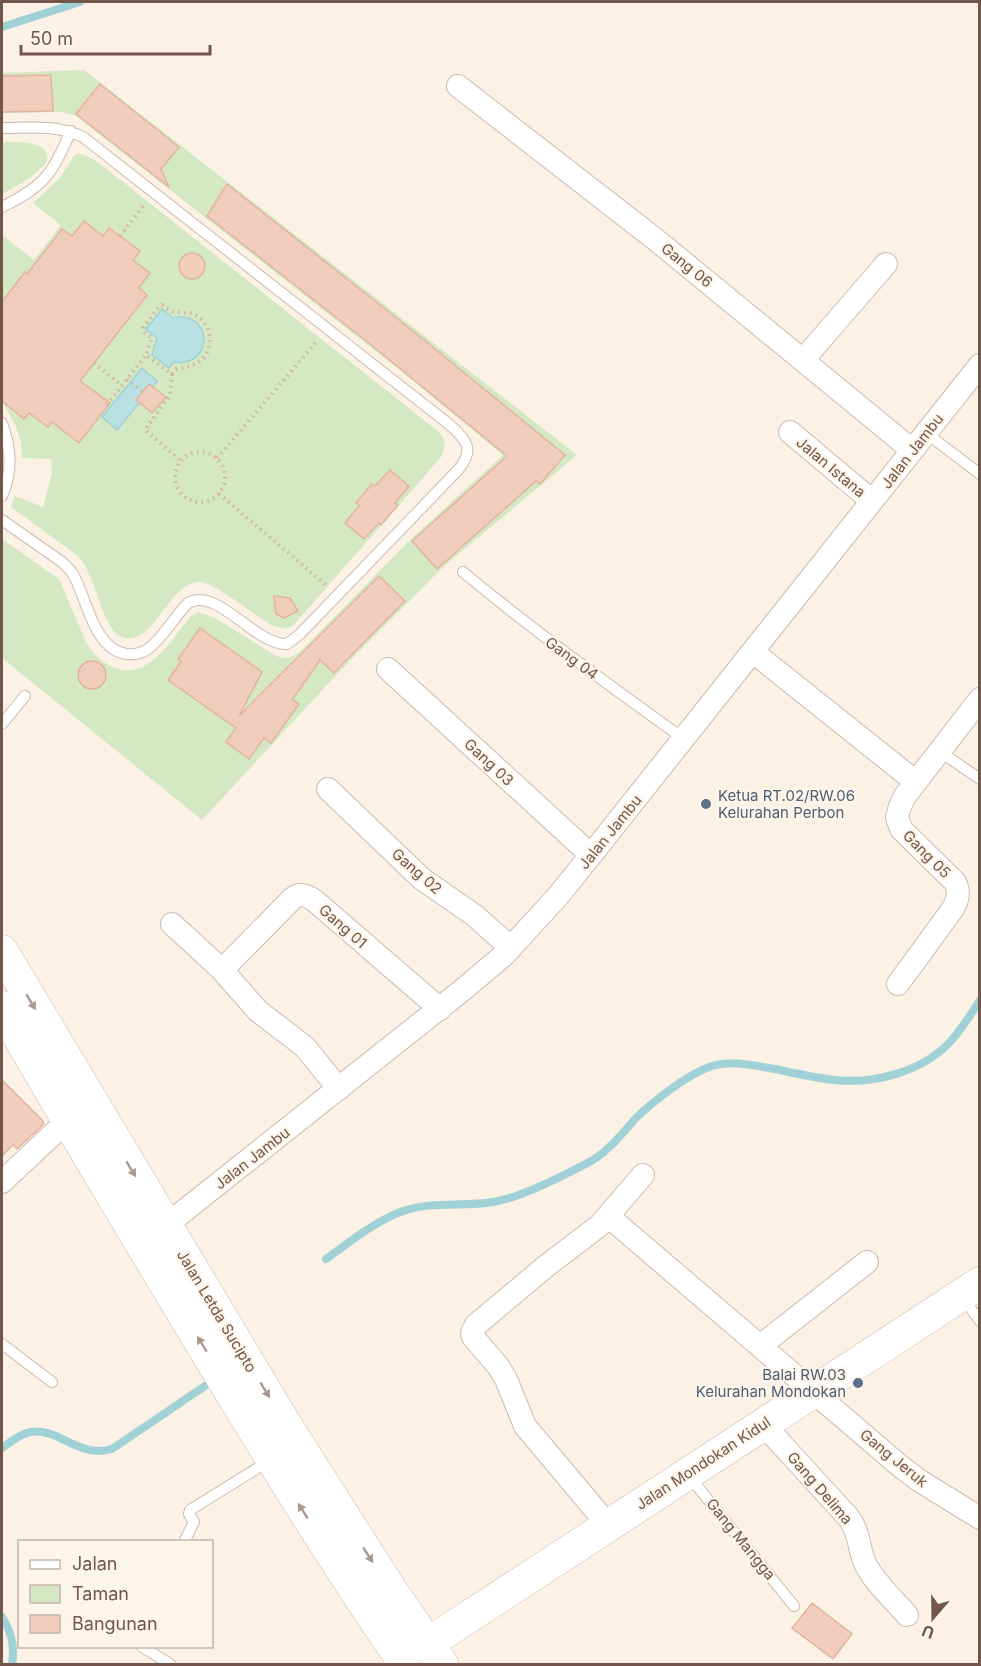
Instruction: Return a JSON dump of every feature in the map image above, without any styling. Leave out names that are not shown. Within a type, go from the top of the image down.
[{"type":"main road","name":"Jalan Letda Sucipto","points":[[2,951],[68,1103],[165,1226],[271,1440]]},
{"type":"main road","name":"Jalan Letda Sucipto","points":[[2,1007],[68,1103],[271,1440],[362,1546],[424,1658]]},
{"type":"main road","name":"Jalan Mondokan Kidul","points":[[424,1658],[608,1525],[970,1289]]},
{"type":"street","name":"Gang 06","points":[[458,86],[655,239],[912,450]]},
{"type":"street","points":[[802,360],[886,264]]},
{"type":"street","name":"Jalan Jambu","points":[[165,1226],[440,1009],[511,948],[591,855],[980,365]]},
{"type":"street","name":"Jalan Istana","points":[[790,432],[872,501]]},
{"type":"street","points":[[753,652],[915,782]]},
{"type":"street","name":"Gang 03","points":[[388,669],[591,855]]},
{"type":"street","name":"Gang 05","points":[[898,984],[952,910],[959,894],[955,882],[909,838],[898,824],[900,806],[915,782],[980,699]]},
{"type":"street","name":"Gang 02","points":[[328,789],[422,879],[474,915],[511,948]]},
{"type":"street","name":"Gang 01","points":[[222,970],[293,898],[300,895],[315,901],[440,1009]]},
{"type":"street","points":[[172,924],[222,970],[258,1011],[305,1047],[339,1089]]},
{"type":"street","points":[[2,1182],[68,1103]]},
{"type":"street","points":[[608,1525],[525,1426],[506,1379],[472,1333],[476,1325],[545,1267],[600,1225],[643,1175]]},
{"type":"street","name":"Gang Jeruk","points":[[608,1216],[876,1446],[920,1481],[980,1518]]},
{"type":"street","points":[[760,1346],[867,1262]]},
{"type":"street","name":"Gang Delima","points":[[763,1424],[849,1518],[857,1531],[867,1566],[872,1575],[907,1615]]},
{"type":"lane","points":[[2,128],[51,128],[71,131],[91,143],[450,425],[464,439],[468,449],[466,459],[458,470],[295,639],[287,644],[275,642],[218,606],[201,599],[193,600],[184,607],[147,650],[135,654],[122,653],[106,643],[97,631],[68,567],[2,520]]},
{"type":"lane","points":[[2,207],[42,182],[54,167],[71,131]]},
{"type":"lane","points":[[2,423],[10,463],[2,496]]},
{"type":"lane","points":[[926,433],[980,474]]},
{"type":"lane","name":"Gang 04","points":[[463,572],[566,654],[684,739]]},
{"type":"lane","points":[[2,724],[25,696]]},
{"type":"lane","points":[[939,751],[980,779]]},
{"type":"lane","points":[[970,1289],[980,1321]]},
{"type":"lane","points":[[2,1344],[52,1382]]},
{"type":"lane","points":[[184,1540],[194,1522],[189,1514],[190,1510],[271,1440]]},
{"type":"lane","name":"Gang Mangga","points":[[687,1473],[794,1606]]},
{"type":"lane","points":[[143,1648],[170,1665]]},
{"type":"path","points":[[120,236],[153,192]]},
{"type":"path","points":[[107,405],[146,356],[152,338],[144,332],[143,328],[159,307],[162,305],[173,312],[186,312],[199,317],[209,333],[208,351],[199,362],[178,368],[172,374],[170,395],[145,430],[181,461]]},
{"type":"path","points":[[217,458],[327,329]]},
{"type":"path","points":[[146,356],[172,374]]},
{"type":"path","points":[[94,363],[122,386]]},
{"type":"path","points":[[128,380],[143,392]]},
{"type":"path","points":[[202,452],[217,458],[226,473],[226,482],[219,494],[201,503],[184,497],[176,484],[175,476],[181,461],[194,453],[202,452]]},
{"type":"path","points":[[219,494],[338,595]]},
{"type":"green space","points":[[84,70],[577,455],[443,567],[338,673],[202,820],[2,658],[2,539],[59,579],[86,642],[97,657],[113,667],[125,670],[137,669],[148,664],[167,647],[190,617],[198,612],[215,618],[276,656],[290,657],[307,645],[410,540],[503,455],[401,371],[76,116],[62,112],[2,113],[2,73]]},
{"type":"green space","points":[[2,142],[21,142],[41,147],[45,151],[47,161],[33,176],[2,194]]},
{"type":"green space","points":[[78,153],[93,159],[104,167],[439,432],[443,438],[444,447],[441,457],[293,626],[280,628],[269,623],[220,590],[199,582],[188,585],[178,593],[142,634],[132,638],[120,636],[108,623],[90,575],[78,556],[11,507],[15,496],[43,507],[52,473],[51,459],[22,458],[21,442],[16,426],[2,401],[2,235],[34,260],[61,225],[33,203],[60,178]]},
{"type":"water","points":[[162,309],[173,318],[186,318],[196,322],[204,339],[197,356],[187,361],[173,362],[169,368],[152,355],[157,338],[146,329]]},
{"type":"water","points":[[142,368],[157,381],[117,430],[102,417]]},
{"type":"building","points":[[51,75],[53,111],[2,112],[2,76]]},
{"type":"building","points":[[100,84],[179,147],[161,169],[169,187],[76,114]]},
{"type":"building","points":[[227,184],[565,455],[540,484],[536,481],[437,569],[412,541],[507,456],[370,344],[207,216]]},
{"type":"building","points":[[84,221],[103,236],[109,228],[140,251],[133,260],[150,273],[139,288],[147,295],[80,381],[110,403],[79,443],[52,422],[48,427],[29,413],[24,419],[2,401],[2,302],[62,229],[72,236]]},
{"type":"building","points":[[192,253],[201,257],[205,266],[201,275],[192,279],[183,275],[179,266],[183,257]]},
{"type":"building","points":[[149,384],[166,397],[152,413],[136,400]]},
{"type":"building","points":[[390,470],[409,486],[395,503],[398,505],[381,525],[379,523],[364,539],[345,523],[359,506],[356,503],[372,484],[375,486]]},
{"type":"building","points":[[379,576],[405,601],[334,673],[320,660],[292,700],[299,704],[271,743],[264,738],[249,759],[226,742],[236,728],[168,680],[181,662],[178,659],[200,628],[262,672],[239,716]]},
{"type":"building","points":[[274,596],[290,598],[298,611],[284,618],[276,614]]},
{"type":"building","points":[[92,661],[102,665],[106,675],[102,685],[92,689],[82,685],[78,675],[82,665]]},
{"type":"building","points":[[2,1080],[43,1121],[43,1125],[17,1149],[13,1145],[2,1156]]},
{"type":"building","points":[[812,1603],[852,1634],[833,1659],[792,1628]]},
{"type":"waterway","points":[[2,27],[80,2]]},
{"type":"waterway","points":[[326,1259],[373,1226],[403,1211],[425,1206],[504,1200],[530,1191],[570,1172],[605,1151],[635,1119],[660,1097],[680,1082],[709,1067],[744,1064],[849,1081],[880,1078],[909,1069],[936,1054],[948,1044],[980,1000]]},
{"type":"waterway","points":[[2,1448],[23,1434],[40,1432],[89,1450],[112,1449],[205,1386]]},
{"type":"waterway","points":[[2,1617],[12,1640],[12,1664]]},
{"type":"place","name":"Ketua RT.02/RW.06 Kelurahan Perbon","points":[[706,804]]},
{"type":"place","name":"Balai RW.03 Kelurahan Mondokan","points":[[858,1383]]}]
